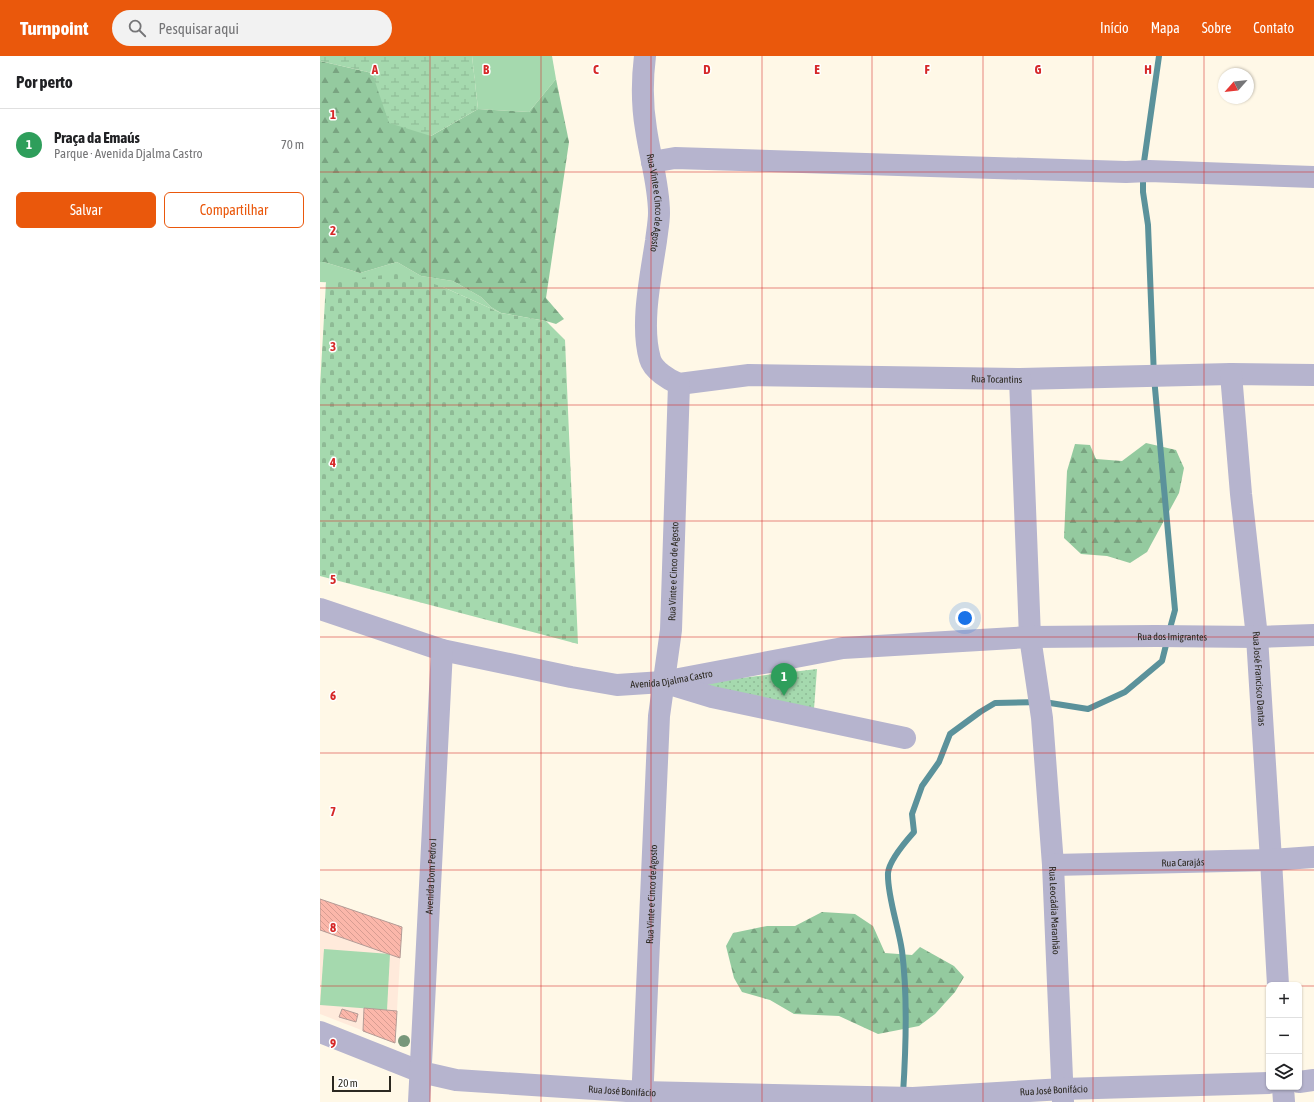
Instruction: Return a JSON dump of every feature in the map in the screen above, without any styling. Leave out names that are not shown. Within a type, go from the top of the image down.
[{"type":"street","name":"Rua Vinte e Cinco de Agosto","points":[[642,1097],[659,716],[671,630],[679,384],[669,380],[650,360],[646,339],[647,311],[659,214],[657,188],[646,128],[643,90],[645,56]]},
{"type":"street","points":[[652,162],[675,158],[1314,177]]},
{"type":"street","name":"Rua José Francisco Dantas","points":[[1231,374],[1241,494],[1257,637],[1278,982]]},
{"type":"street","name":"Rua Tocantins","points":[[679,384],[749,375],[1020,379],[1141,375],[1314,375]]},
{"type":"street","name":"Rua Leocádia Maranhão","points":[[1020,379],[1030,637],[1042,718],[1053,865],[1063,1096]]},
{"type":"street","name":"Avenida Djalma Castro","points":[[320,609],[442,650],[571,677],[618,685],[664,682],[843,648],[1030,637]]},
{"type":"street","name":"Rua dos Imigrantes","points":[[1030,637],[1257,637],[1314,635]]},
{"type":"street","name":"Avenida Dom Pedro I","points":[[419,1102],[442,650]]},
{"type":"street","points":[[664,682],[712,697],[905,738]]},
{"type":"street","name":"Rua Carajás","points":[[1053,865],[1271,860],[1314,857]]},
{"type":"street","name":"Rua José Bonifácio","points":[[320,1032],[421,1072],[456,1080],[642,1097],[903,1098],[1063,1096],[1266,1083]]},
{"type":"street","points":[[1302,1082],[1314,1080]]},
{"type":"street","points":[[1283,1090],[1284,1102]]},
{"type":"shaded area","points":[[320,899],[402,927],[395,1043],[320,1014]]},
{"type":"green space","points":[[320,56],[472,56],[478,109],[431,136],[389,123],[372,73],[320,61]]},
{"type":"green space","points":[[472,56],[552,56],[556,79],[529,112],[478,109]]},
{"type":"green space","points":[[320,61],[372,73],[431,136],[478,109],[529,112],[556,79],[569,142],[546,298],[564,319],[556,324],[501,313],[491,307],[481,297],[453,281],[421,276],[397,262],[360,273],[320,262]]},
{"type":"green space","points":[[320,262],[360,273],[397,262],[421,276],[453,281],[481,297],[491,307],[501,313],[443,287],[320,282]]},
{"type":"green space","points":[[401,273],[443,287],[501,313],[546,321],[565,340],[578,644],[320,576],[320,387],[326,282]]},
{"type":"green space","points":[[1146,443],[1176,450],[1184,468],[1179,493],[1147,552],[1130,563],[1107,556],[1081,554],[1064,538],[1067,471],[1075,444],[1090,445],[1096,459],[1122,461]]},
{"type":"green space","points":[[817,669],[814,709],[691,684]]},
{"type":"green space","points":[[822,912],[855,914],[873,926],[885,953],[912,955],[920,947],[954,966],[964,977],[955,992],[935,1014],[919,1026],[878,1034],[839,1016],[794,1014],[770,1000],[742,992],[734,978],[726,946],[733,933],[767,926],[795,926]]},
{"type":"green space","points":[[324,949],[390,954],[387,1010],[320,1005]]},
{"type":"building","points":[[320,899],[402,927],[400,958],[320,930]]},
{"type":"building","points":[[364,1008],[397,1011],[395,1043],[363,1031]]},
{"type":"building","points":[[342,1009],[358,1014],[356,1022],[339,1017]]},
{"type":"waterway","points":[[1159,56],[1143,169],[1143,192],[1148,225],[1154,377],[1175,610],[1169,632]]},
{"type":"waterway","points":[[903,1094],[906,1041],[904,968],[902,951],[889,892],[888,873],[891,863],[914,832],[912,814],[922,786],[939,762],[950,734],[995,703],[1044,702],[1088,709],[1125,692],[1162,661],[1167,641]]},
{"type":"place","name":"Praça da Emaús","points":[[784,696]]}]
